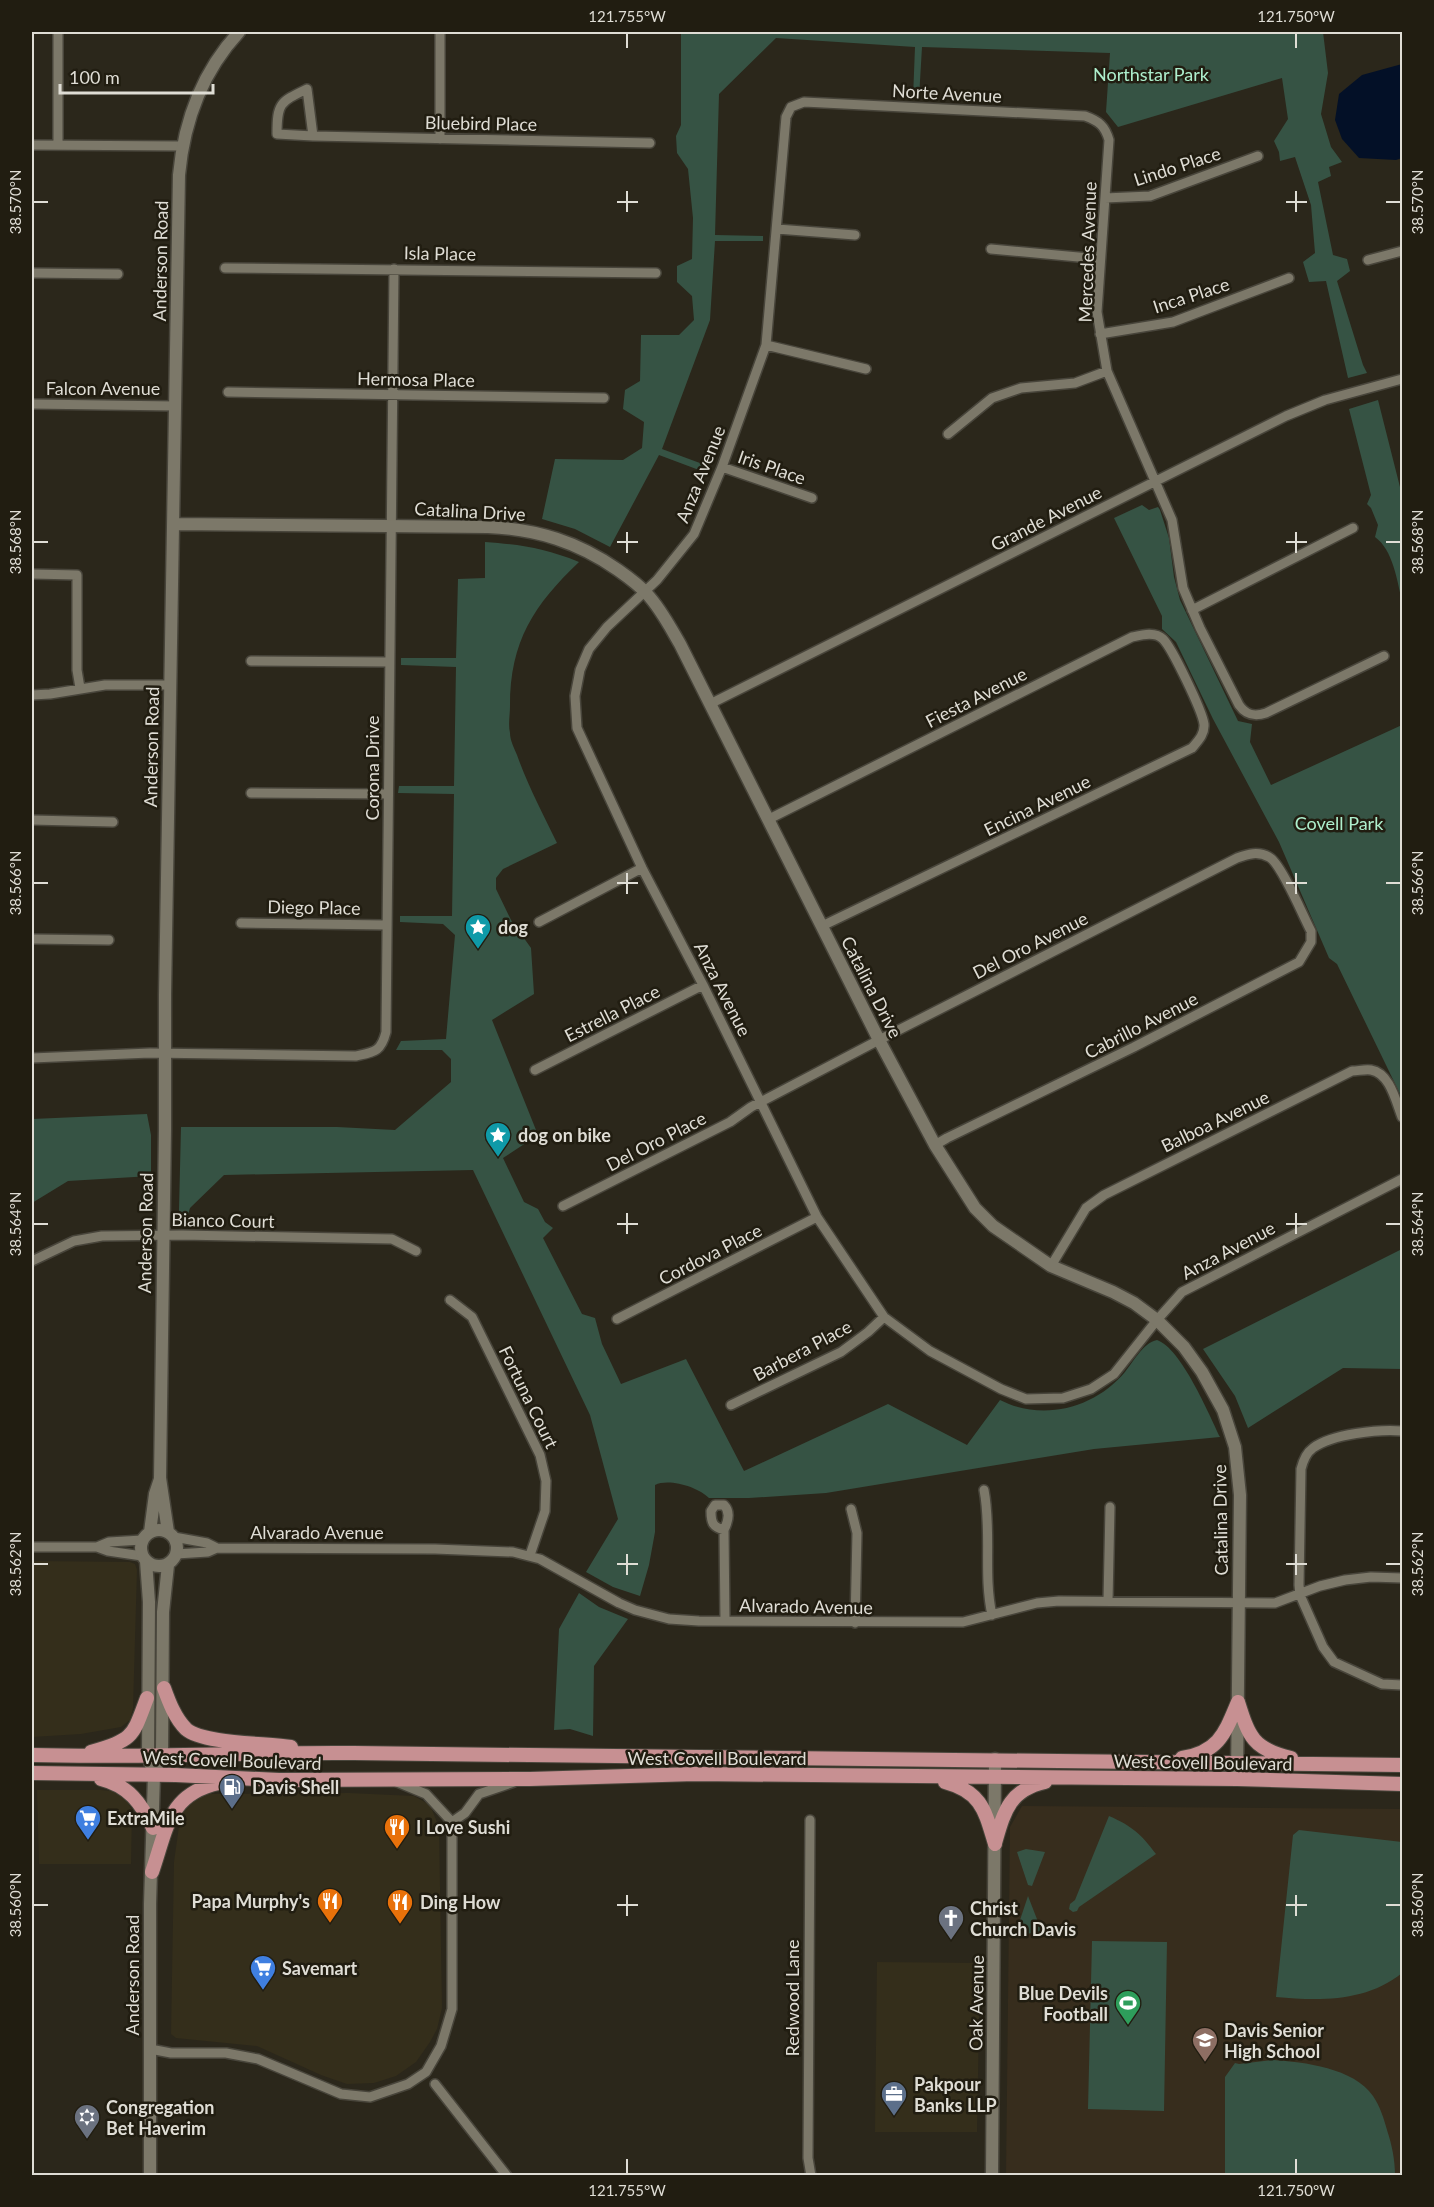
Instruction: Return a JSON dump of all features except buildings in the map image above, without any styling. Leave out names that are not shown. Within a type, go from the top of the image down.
[{"type":"main road","points":[[164,1688],[183,1726],[201,1737],[334,1753]]},
{"type":"main road","points":[[78,1756],[120,1742],[130,1736],[140,1720],[147,1698]]},
{"type":"main road","points":[[1162,1762],[1191,1757],[1217,1743],[1226,1730],[1238,1702]]},
{"type":"main road","points":[[1238,1702],[1247,1731],[1258,1746],[1279,1755],[1320,1764]]},
{"type":"main road","name":"West Covell Boulevard","points":[[32,1755],[334,1753],[1402,1765]]},
{"type":"main road","name":"West Covell Boulevard","points":[[32,1773],[238,1779],[520,1779],[695,1774],[1237,1779],[1402,1784]]},
{"type":"main road","points":[[85,1774],[106,1780],[127,1790],[143,1807],[153,1828]]},
{"type":"main road","points":[[923,1776],[961,1786],[975,1796],[985,1813],[995,1844]]},
{"type":"main road","points":[[152,1872],[179,1803],[194,1790],[238,1779]]},
{"type":"main road","points":[[995,1844],[1003,1815],[1011,1800],[1036,1784],[1059,1779]]},
{"type":"street","points":[[58,32],[58,145]]},
{"type":"street","name":"Anderson Road","points":[[171,1534],[160,1478],[164,1053],[179,175],[182,146],[194,104],[204,81],[228,43],[239,32]]},
{"type":"street","points":[[440,32],[440,139]]},
{"type":"street","name":"Bluebird Place","points":[[313,136],[307,89],[281,104],[277,115],[277,134],[313,136],[650,143]]},
{"type":"street","name":"Norte Avenue","points":[[791,107],[804,102],[1085,116],[1100,123]]},
{"type":"street","name":"Anza Avenue","points":[[791,107],[786,117],[783,134],[766,345],[722,467],[694,534],[646,592],[607,627],[589,650],[580,670],[575,696],[577,728],[642,868],[703,985],[817,1217],[884,1317],[930,1352],[1001,1389],[1026,1399],[1063,1398],[1091,1389],[1114,1374],[1156,1320],[1182,1292],[1402,1179]]},
{"type":"street","name":"Mercedes Avenue","points":[[1100,123],[1106,129],[1108,140],[1097,312],[1107,371],[1172,520],[1182,581],[1192,610],[1239,705],[1243,711],[1253,715],[1266,713],[1384,656]]},
{"type":"street","points":[[32,145],[182,146]]},
{"type":"street","name":"Lindo Place","points":[[1105,198],[1150,196],[1258,156]]},
{"type":"street","points":[[777,229],[855,235]]},
{"type":"street","points":[[991,249],[1100,259]]},
{"type":"street","points":[[1368,260],[1402,251]]},
{"type":"street","name":"Isla Place","points":[[225,268],[656,273]]},
{"type":"street","name":"Corona Drive","points":[[164,1053],[356,1056],[375,1052],[383,1043],[386,1032],[394,269]]},
{"type":"street","points":[[32,273],[118,274]]},
{"type":"street","name":"Inca Place","points":[[1100,334],[1173,322],[1289,278]]},
{"type":"street","points":[[766,345],[866,369]]},
{"type":"street","points":[[948,434],[992,398],[1022,388],[1075,383],[1107,371]]},
{"type":"street","name":"Grande Avenue","points":[[710,704],[1286,416],[1365,388],[1402,379]]},
{"type":"street","name":"Hermosa Place","points":[[228,392],[604,398]]},
{"type":"street","name":"Falcon Avenue","points":[[32,404],[175,405]]},
{"type":"street","name":"Iris Place","points":[[722,467],[812,498]]},
{"type":"street","name":"Catalina Drive","points":[[174,524],[504,528],[545,534],[572,543],[594,554],[646,592],[670,626],[879,1040],[935,1145],[975,1208],[1000,1232],[1051,1266],[1113,1292],[1134,1303],[1156,1320],[1184,1347],[1202,1372],[1223,1410],[1236,1447],[1240,1495],[1237,1779]]},
{"type":"street","points":[[1192,610],[1353,528]]},
{"type":"street","points":[[32,574],[77,575],[77,670],[80,688]]},
{"type":"street","name":"Fiesta Avenue","points":[[769,819],[1132,637],[1150,634],[1163,638],[1183,674]]},
{"type":"street","points":[[251,661],[389,662]]},
{"type":"street","name":"Encina Avenue","points":[[822,926],[1192,748],[1201,738],[1204,726],[1200,710],[1183,674]]},
{"type":"street","points":[[32,695],[105,685],[170,685]]},
{"type":"street","points":[[251,793],[388,794]]},
{"type":"street","points":[[32,820],[113,822]]},
{"type":"street","name":"Del Oro Avenue","points":[[761,1102],[1248,854],[1259,853],[1271,857],[1279,867],[1296,902]]},
{"type":"street","points":[[539,922],[642,868]]},
{"type":"street","name":"Cabrillo Avenue","points":[[935,1145],[947,1137],[1134,1047],[1299,962],[1311,942],[1311,931],[1296,902]]},
{"type":"street","name":"Diego Place","points":[[241,923],[386,925]]},
{"type":"street","points":[[32,939],[109,940]]},
{"type":"street","name":"Estrella Place","points":[[536,1070],[703,985]]},
{"type":"street","points":[[32,1058],[164,1053]]},
{"type":"street","name":"Balboa Avenue","points":[[1051,1266],[1086,1208],[1104,1195],[1352,1071],[1373,1070],[1381,1075],[1391,1088],[1402,1117]]},
{"type":"street","name":"Del Oro Place","points":[[563,1206],[730,1122],[761,1102]]},
{"type":"street","name":"Cordova Place","points":[[617,1319],[817,1217]]},
{"type":"street","name":"Bianco Court","points":[[32,1261],[74,1241],[88,1238],[163,1236],[392,1239],[416,1251]]},
{"type":"street","name":"Fortuna Court","points":[[450,1300],[472,1317],[540,1455],[546,1481],[545,1511],[530,1555]]},
{"type":"street","name":"Barbera Place","points":[[731,1405],[840,1352],[884,1317]]},
{"type":"street","points":[[1402,1431],[1373,1432],[1332,1440],[1313,1448],[1304,1458],[1301,1469],[1300,1595],[1323,1647],[1334,1662],[1382,1684],[1402,1685]]},
{"type":"street","name":"Anderson Road","points":[[146,1536],[160,1478]]},
{"type":"street","points":[[984,1490],[988,1511],[988,1597],[992,1615]]},
{"type":"street","points":[[1108,1601],[1110,1507]]},
{"type":"street","points":[[851,1509],[857,1533],[855,1623]]},
{"type":"street","points":[[32,1547],[97,1546],[146,1536],[158,1530],[171,1534],[177,1549],[168,1565],[156,1566],[144,1558],[124,1552],[108,1551],[97,1546]]},
{"type":"street","points":[[724,1530],[726,1621]]},
{"type":"street","name":"Alvarado Avenue","points":[[171,1534],[207,1543],[217,1548]]},
{"type":"street","points":[[144,1558],[141,1550],[146,1536]]},
{"type":"street","name":"Alvarado Avenue","points":[[176,1554],[200,1553],[217,1548],[496,1550],[530,1555],[634,1610],[669,1619],[726,1621],[963,1622],[1046,1602],[1275,1603],[1320,1586],[1345,1580],[1371,1577],[1402,1578]]},
{"type":"street","name":"Anderson Road","points":[[144,1558],[149,1602],[148,1755],[154,1775],[150,2175]]},
{"type":"street","name":"Anderson Road","points":[[154,1775],[162,1755],[163,1612],[168,1565]]},
{"type":"street","name":"Oak Avenue","points":[[992,2175],[995,1759]]},
{"type":"street","points":[[452,1822],[465,1814],[479,1794],[520,1779]]},
{"type":"street","points":[[150,2049],[171,2053],[226,2053],[258,2059],[341,2094],[370,2097],[408,2084],[426,2072],[441,2046],[452,2009],[452,1822],[426,1794],[392,1780]]},
{"type":"street","name":"Redwood Lane","points":[[810,1820],[808,2158],[811,2175]]},
{"type":"street","points":[[435,2084],[502,2174]]},
{"type":"shaded area","points":[[32,1561],[130,1562],[135,1564],[137,1570],[133,1708],[130,1720],[121,1727],[81,1734],[32,1737]]},
{"type":"shaded area","points":[[37,1790],[101,1790],[112,1791],[121,1796],[132,1810],[131,1864],[39,1864]]},
{"type":"shaded area","points":[[349,1793],[414,1796],[430,1805],[439,1827],[442,2008],[437,2029],[416,2062],[396,2076],[374,2083],[347,2084],[321,2075],[257,2046],[176,2038],[171,2034],[174,1862],[180,1819],[184,1810],[192,1801],[205,1794]]},
{"type":"shaded area","name":"Davis Senior High School","points":[[1022,1806],[1402,1809],[1402,2175],[1006,2176],[1010,1827]]},
{"type":"shaded area","points":[[877,1962],[980,1963],[977,2132],[875,2132]]},
{"type":"green space","name":"Northstar Park","points":[[681,32],[1323,32],[1328,73],[1321,114],[1331,147],[1342,162],[1329,167],[1331,176],[1318,182],[1333,255],[1347,259],[1350,271],[1337,281],[1367,373],[1348,378],[1326,281],[1309,282],[1303,262],[1315,253],[1311,205],[1295,157],[1280,161],[1274,141],[1288,119],[1282,78],[1118,127],[1106,112],[1110,53],[922,47],[919,98],[913,98],[915,47],[776,38],[719,94],[715,235],[763,236],[763,241],[715,241],[710,320],[662,449],[708,466],[707,473],[659,455],[610,547],[575,529],[542,519],[555,459],[623,460],[642,448],[644,422],[623,409],[625,390],[640,381],[641,335],[679,335],[694,320],[692,296],[677,282],[677,266],[692,259],[693,218],[688,169],[677,153],[676,136],[681,125]]},
{"type":"green space","points":[[1378,400],[1402,495],[1402,601],[1390,557],[1375,537],[1378,525],[1367,504],[1371,495],[1349,409]]},
{"type":"green space","name":"Covell Park","points":[[1142,505],[1149,510],[1158,507],[1160,510],[1169,538],[1174,577],[1180,600],[1238,721],[1252,724],[1250,742],[1271,785],[1402,725],[1402,1098],[1337,964],[1329,958],[1279,842],[1213,719],[1176,642],[1162,629],[1162,616],[1114,518]]},
{"type":"green space","points":[[485,542],[533,548],[579,562],[537,609],[520,643],[514,662],[509,720],[511,738],[531,789],[557,843],[503,869],[496,878],[496,889],[511,920],[531,948],[534,994],[492,1020],[538,1135],[503,1158],[524,1202],[538,1209],[545,1222],[553,1228],[543,1238],[582,1314],[595,1318],[602,1344],[621,1384],[686,1359],[744,1471],[888,1404],[967,1445],[1000,1400],[1016,1407],[1033,1410],[1067,1408],[1084,1402],[1099,1395],[1113,1384],[1147,1345],[1157,1340],[1175,1355],[1185,1368],[1220,1437],[1094,1449],[826,1493],[709,1498],[698,1490],[683,1485],[661,1483],[655,1485],[655,1532],[640,1596],[613,1587],[586,1572],[618,1519],[590,1415],[473,1170],[224,1175],[190,1208],[185,1225],[179,1210],[181,1127],[337,1127],[395,1130],[451,1082],[451,1059],[442,1050],[396,1050],[401,1041],[446,1039],[455,935],[443,924],[400,922],[400,916],[452,916],[454,794],[398,793],[399,786],[454,786],[456,667],[401,665],[401,658],[456,658],[458,579],[485,578]]},
{"type":"green space","points":[[147,1114],[151,1135],[151,1176],[68,1181],[32,1203],[32,1119]]},
{"type":"green space","points":[[1402,1249],[1402,1369],[1343,1368],[1248,1428],[1235,1396],[1203,1349]]},
{"type":"green space","points":[[579,1593],[599,1607],[628,1619],[594,1666],[593,1736],[570,1729],[554,1730],[559,1629]]},
{"type":"green space","points":[[1109,1816],[1136,1831],[1156,1854],[1073,1912],[1069,1909],[1070,1904],[1075,1900]]},
{"type":"green space","points":[[1299,1830],[1402,1842],[1402,1973],[1388,1983],[1358,1994],[1326,1999],[1276,1997],[1293,1835]]},
{"type":"green space","points":[[1026,1849],[1045,1852],[1032,1886],[1028,1885],[1017,1852]]},
{"type":"green space","points":[[1028,1896],[1042,1932],[1024,1934],[1016,1932]]},
{"type":"green space","name":"Blue Devils Football","points":[[1092,1941],[1167,1942],[1164,2111],[1088,2109]]},
{"type":"green space","points":[[1273,2060],[1327,2068],[1365,2086],[1380,2108],[1392,2147],[1395,2175],[1225,2175],[1225,2077],[1235,2063]]},
{"type":"water","points":[[1402,64],[1402,158],[1396,160],[1359,158],[1342,139],[1335,120],[1339,94],[1362,75]]},
{"type":"place","name":"dog","points":[[478,950]]},
{"type":"place","name":"dog on bike","points":[[498,1158]]},
{"type":"place","name":"Davis Shell","points":[[232,1810]]},
{"type":"place","name":"ExtraMile","points":[[88,1841]]},
{"type":"place","name":"I Love Sushi","points":[[397,1850]]},
{"type":"place","name":"Papa Murphy's","points":[[330,1924]]},
{"type":"place","name":"Ding How","points":[[400,1925]]},
{"type":"place","name":"Christ Church Davis","points":[[951,1941]]},
{"type":"place","name":"Savemart","points":[[263,1991]]},
{"type":"place","name":"Blue Devils Football","points":[[1128,2026]]},
{"type":"place","name":"Davis Senior High School","points":[[1205,2063]]},
{"type":"place","name":"Pakpour Banks LLP","points":[[894,2117]]},
{"type":"place","name":"Congregation Bet Haverim","points":[[87,2140]]}]
